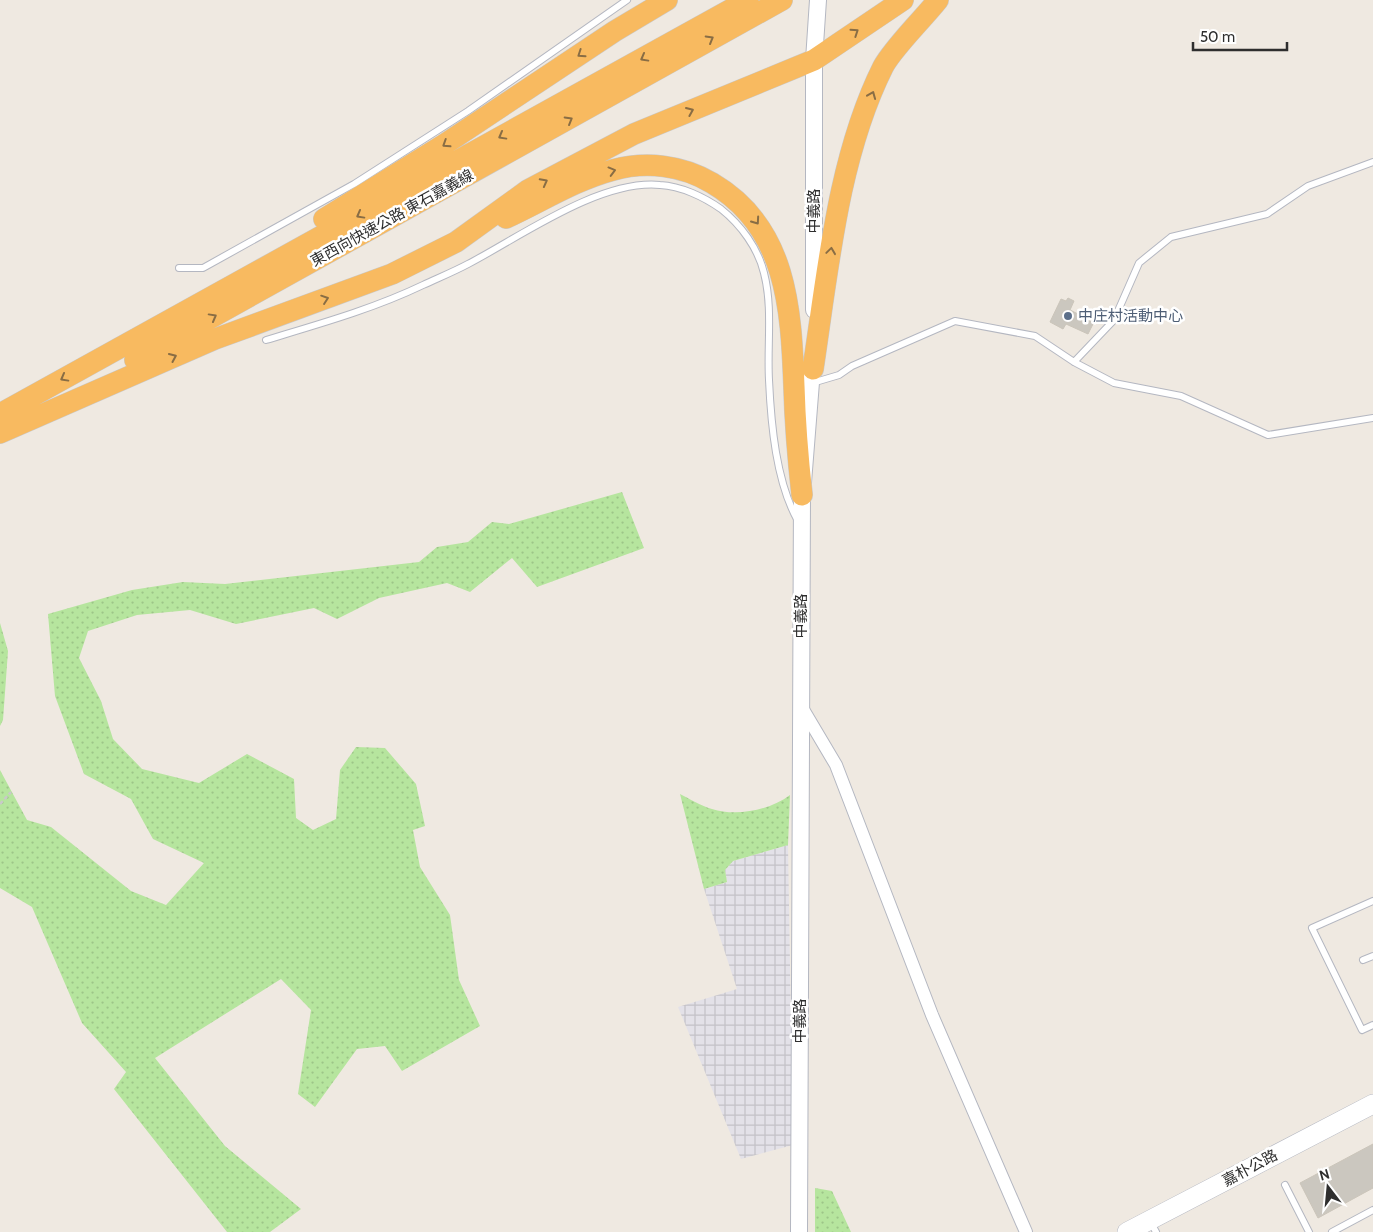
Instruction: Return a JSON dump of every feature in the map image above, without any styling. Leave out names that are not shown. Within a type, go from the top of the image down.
[{"type":"highway","points":[[615,31],[654,0]]},
{"type":"highway","points":[[87,366],[445,144],[615,31],[667,0]]},
{"type":"highway","name":"東西向快速公路 東石嘉義線","points":[[0,414],[748,0]]},
{"type":"highway","name":"東西向快速公路 東石嘉義線","points":[[0,432],[96,382],[385,223],[782,0]]},
{"type":"highway","points":[[456,242],[528,190],[634,134],[814,60],[902,0]]},
{"type":"highway","points":[[802,496],[807,378],[832,242],[853,144],[884,66],[938,0]]},
{"type":"highway","points":[[0,432],[215,339],[392,274],[586,179],[614,170],[646,165],[674,167],[698,174],[718,186],[751,214],[770,246],[784,280],[807,378]]},
{"type":"main road","name":"嘉朴公路","points":[[1127,1232],[1153,1226],[1373,1104]]},
{"type":"street","name":"中義路","points":[[807,378],[814,60],[818,0]]},
{"type":"street","name":"中義路","points":[[799,1232],[802,496]]},
{"type":"street","points":[[800,705],[836,765],[932,1016],[1026,1232]]},
{"type":"lane","points":[[179,268],[202,268],[354,184],[468,111],[627,0]]},
{"type":"lane","points":[[1074,362],[1114,320],[1139,263],[1171,237],[1266,214],[1308,186],[1373,162]]},
{"type":"lane","points":[[266,340],[396,298],[466,265],[531,229],[604,193],[622,188],[660,184],[691,192],[711,202],[744,230],[764,271],[770,317],[769,380],[776,456],[793,512],[803,531]]},
{"type":"lane","points":[[807,378],[838,375],[852,366],[955,321],[1035,336],[1074,362],[1114,383],[1181,396],[1268,435],[1373,418]]},
{"type":"lane","points":[[1373,901],[1312,928],[1362,1030],[1373,1025]]},
{"type":"lane","points":[[1363,960],[1373,956]]},
{"type":"lane","points":[[1285,1185],[1309,1232]]},
{"type":"lane","points":[[1332,1232],[1373,1210]]},
{"type":"path","points":[[0,804],[10,792]]},
{"type":"shaded area","points":[[788,845],[793,1145],[741,1159],[678,1007],[737,989],[704,889],[727,882],[725,870],[733,861]]},
{"type":"green space","points":[[622,492],[644,548],[537,587],[512,558],[470,592],[447,583],[379,598],[337,619],[314,608],[236,624],[190,610],[137,615],[88,631],[79,658],[101,701],[113,739],[142,769],[199,783],[247,754],[294,779],[296,818],[313,830],[336,819],[340,770],[356,747],[385,748],[416,784],[425,826],[413,830],[420,867],[450,915],[459,980],[480,1026],[402,1071],[385,1046],[357,1049],[315,1107],[298,1094],[311,1010],[281,979],[155,1058],[225,1146],[301,1209],[270,1232],[227,1232],[114,1089],[126,1072],[82,1023],[32,907],[0,888],[0,770],[27,820],[51,827],[131,891],[166,905],[204,863],[153,839],[131,799],[84,774],[55,696],[48,614],[132,590],[183,582],[225,584],[419,562],[437,547],[468,542],[492,522],[509,524]]},
{"type":"green space","points":[[0,623],[8,651],[3,720],[0,726]]},
{"type":"green space","points":[[680,794],[708,808],[732,812],[753,811],[773,805],[790,795],[788,845],[733,861],[725,870],[727,882],[704,889]]},
{"type":"green space","points":[[815,1188],[832,1191],[851,1232],[815,1232]]},
{"type":"building","name":"中庄村活動中心","points":[[1068,298],[1074,301],[1070,310],[1094,322],[1088,334],[1066,324],[1063,329],[1050,322],[1061,299],[1066,301]]},
{"type":"building","points":[[1373,1144],[1373,1188],[1318,1218],[1300,1183]]},
{"type":"place","name":"中庄村活動中心","points":[[1068,316]]}]
